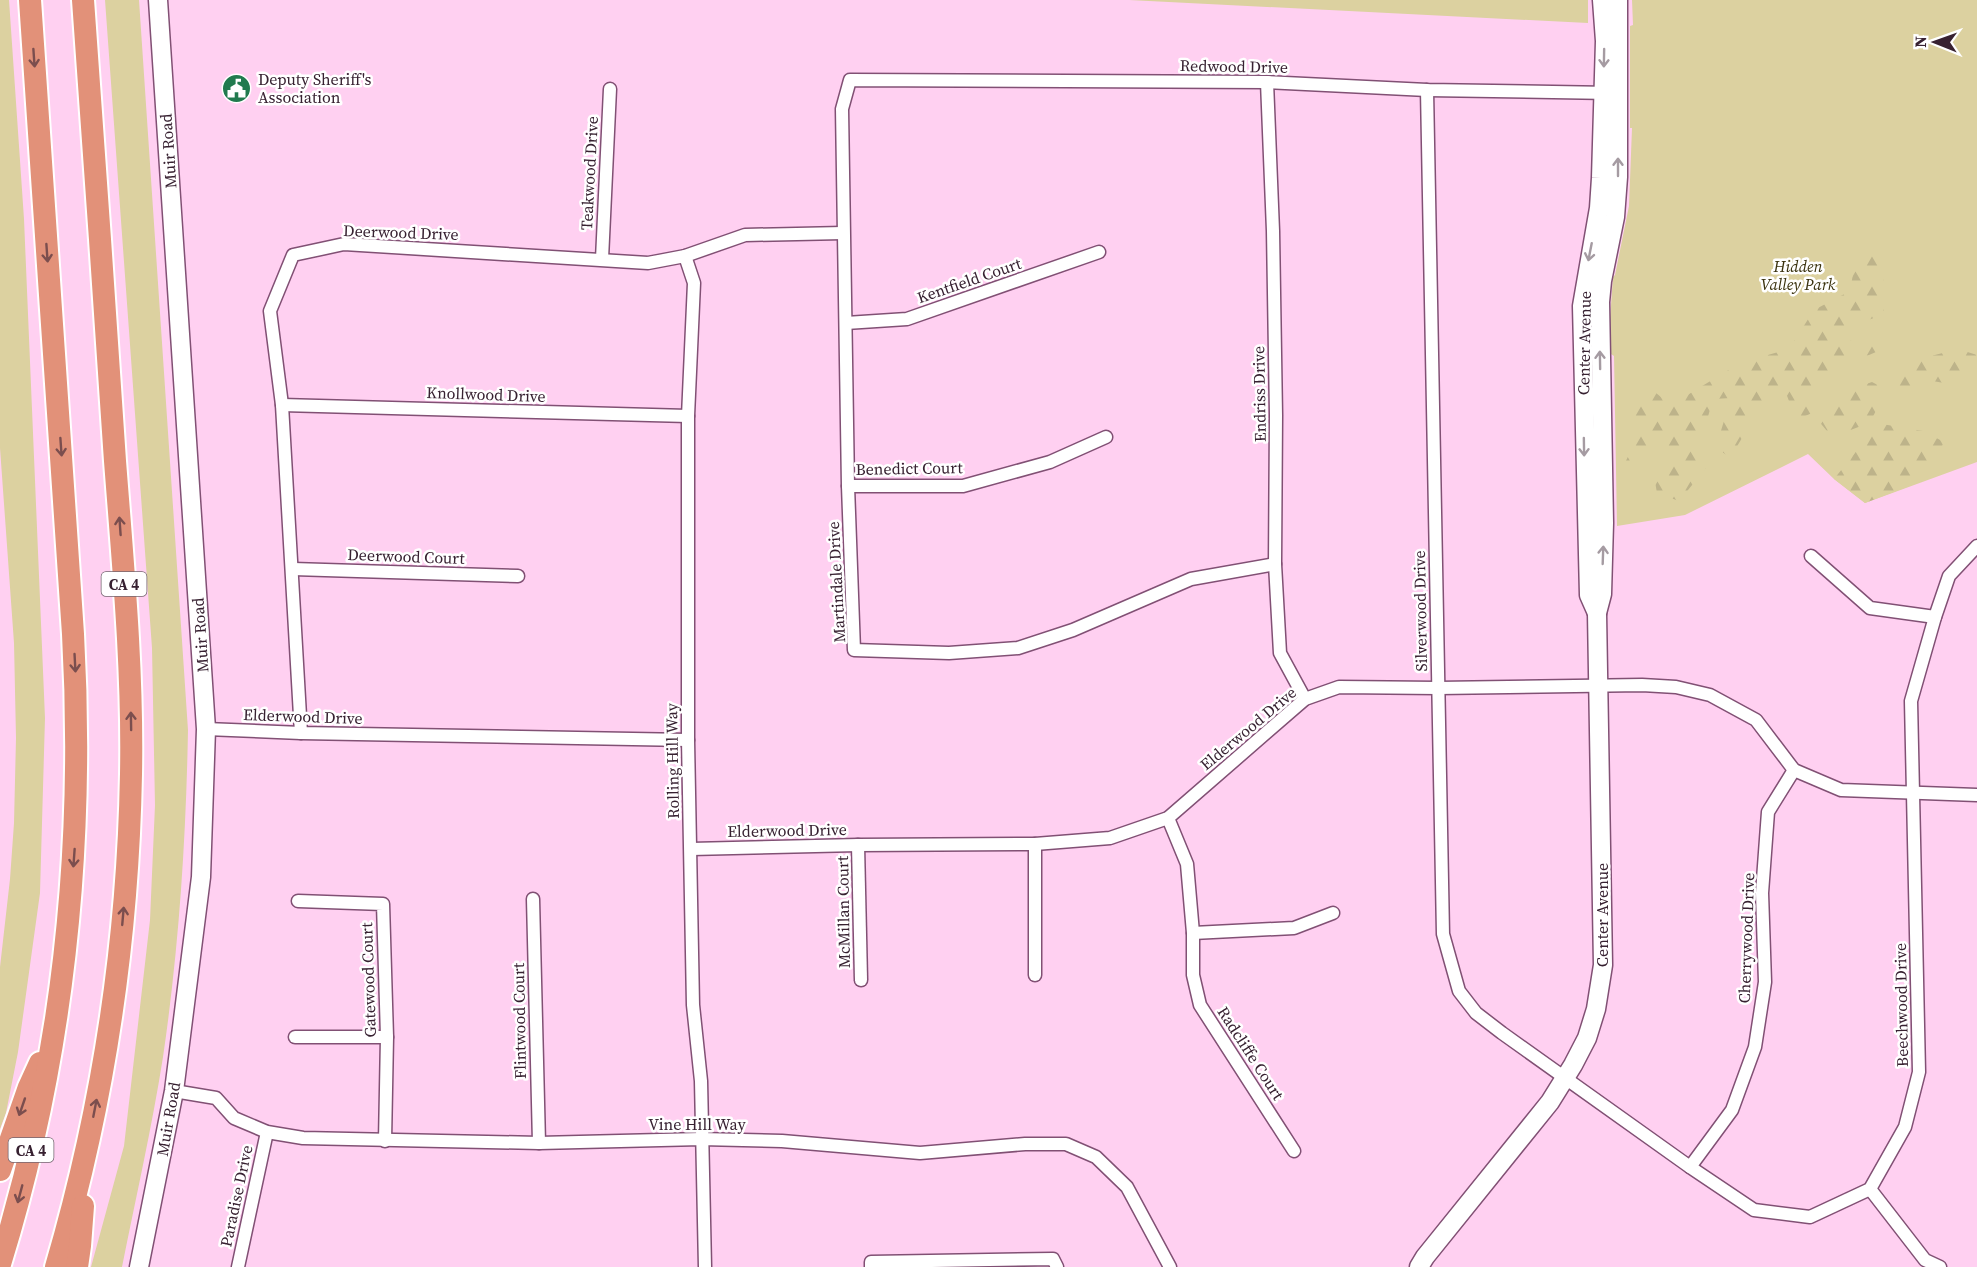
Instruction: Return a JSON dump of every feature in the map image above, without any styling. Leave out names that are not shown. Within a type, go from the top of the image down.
[{"type":"highway","name":"CA 4","points":[[0,1264],[32,1146],[54,1035],[67,936],[77,785],[77,705],[71,593],[30,0]]},
{"type":"highway","name":"CA 4","points":[[56,1267],[82,1166],[103,1066],[119,957],[129,836],[131,746],[126,613],[83,0]]},
{"type":"highway","points":[[0,1170],[29,1087],[54,1035]]},
{"type":"highway","points":[[77,1267],[82,1215],[82,1166]]},
{"type":"street","name":"Muir Road","points":[[139,1267],[174,1091],[201,877],[206,729],[158,0]]},
{"type":"street","name":"Center Avenue","points":[[1419,1267],[1550,1102],[1565,1078],[1587,1038],[1596,1009],[1604,965],[1597,613],[1602,594],[1604,523],[1600,302],[1616,207],[1618,177],[1602,0]]},
{"type":"street","name":"Center Avenue","points":[[1611,93],[1618,0]]},
{"type":"street","name":"Redwood Drive","points":[[850,80],[1267,82],[1427,90],[1611,93]]},
{"type":"street","name":"Martindale Drive","points":[[850,80],[842,109],[843,233],[848,486],[855,650],[949,653],[1018,648],[1073,630],[1191,579],[1275,564]]},
{"type":"street","name":"Endriss Drive","points":[[1267,82],[1276,415],[1275,564],[1280,653],[1305,699]]},
{"type":"street","name":"Teakwood Drive","points":[[602,259],[610,89]]},
{"type":"street","name":"Silverwood Drive","points":[[1427,90],[1443,934],[1459,991],[1476,1012],[1565,1078]]},
{"type":"street","name":"Deerwood Drive","points":[[301,733],[282,405],[270,311],[293,255],[344,244],[648,262],[685,256],[745,235],[843,233]]},
{"type":"street","name":"Kentfield Court","points":[[846,323],[907,319],[1099,252]]},
{"type":"street","name":"Rolling Hill Way","points":[[685,256],[694,283],[688,416],[688,740],[693,1005],[701,1081],[705,1267]]},
{"type":"street","name":"Knollwood Drive","points":[[282,405],[688,416]]},
{"type":"street","name":"Benedict Court","points":[[848,486],[963,486],[1050,462],[1106,436]]},
{"type":"street","name":"Beechwood Drive","points":[[1870,1189],[1905,1127],[1919,1071],[1911,701],[1949,576],[1977,546]]},
{"type":"street","points":[[1811,556],[1870,608],[1935,617]]},
{"type":"street","name":"Deerwood Court","points":[[293,569],[518,576]]},
{"type":"street","name":"Elderwood Drive","points":[[690,849],[1035,844],[1110,838],[1168,818],[1305,699],[1339,687],[1676,687],[1710,695],[1756,720],[1794,770],[1841,790],[1977,795]]},
{"type":"street","name":"Elderwood Drive","points":[[206,729],[301,733],[688,740]]},
{"type":"street","name":"Cherrywood Drive","points":[[1689,1167],[1731,1110],[1755,1047],[1765,982],[1762,893],[1768,812],[1794,770]]},
{"type":"street","name":"Radcliffe Court","points":[[1168,818],[1187,864],[1193,975],[1200,1005],[1294,1150]]},
{"type":"street","points":[[1035,844],[1035,975]]},
{"type":"street","name":"McMillan Court","points":[[858,845],[861,980]]},
{"type":"street","name":"Flintwood Court","points":[[533,899],[539,1143]]},
{"type":"street","name":"Gatewood Court","points":[[298,901],[382,904],[387,1037],[384,1141]]},
{"type":"street","points":[[1192,933],[1294,928],[1333,913]]},
{"type":"street","points":[[295,1037],[387,1037]]},
{"type":"street","points":[[1565,1078],[1689,1167],[1754,1210],[1810,1217],[1870,1189],[1925,1260],[1940,1267]]},
{"type":"street","name":"Vine Hill Way","points":[[174,1091],[216,1098],[234,1118],[267,1132],[303,1138],[539,1143],[701,1139],[782,1141],[920,1153],[1025,1144],[1066,1144],[1096,1157],[1127,1187],[1170,1267]]},
{"type":"street","name":"Paradise Drive","points":[[238,1267],[267,1132]]},
{"type":"street","points":[[871,1267],[871,1262],[1053,1259],[1058,1267]]},
{"type":"green space","points":[[0,0],[9,0],[24,219],[45,718],[40,893],[18,1052],[6,1113],[0,1129],[0,967],[14,823],[16,738],[14,643],[0,448]]},
{"type":"green space","points":[[105,0],[139,0],[188,730],[181,894],[169,1016],[154,1110],[122,1267],[91,1267],[124,1146],[150,920],[155,805],[152,648]]},
{"type":"green space","points":[[1129,0],[1588,0],[1588,23]]},
{"type":"green space","name":"Hidden Valley Park","points":[[1632,0],[1977,0],[1977,462],[1865,503],[1834,479],[1808,454],[1685,515],[1617,526],[1614,356],[1611,354],[1610,319],[1613,277],[1629,206],[1632,128],[1630,128],[1630,26],[1633,25]]},
{"type":"green space","points":[[1864,254],[1886,260],[1883,283],[1884,314],[1858,324],[1840,338],[1883,349],[1827,373],[1810,391],[1812,412],[1851,389],[1872,382],[1887,390],[1870,422],[1923,431],[1944,442],[1925,480],[1865,503],[1834,479],[1863,443],[1869,423],[1832,437],[1812,413],[1796,420],[1786,393],[1757,413],[1730,458],[1716,447],[1731,398],[1713,399],[1699,448],[1706,468],[1679,501],[1657,493],[1654,476],[1676,451],[1662,443],[1623,467],[1636,440],[1625,417],[1656,393],[1671,405],[1740,363],[1789,349],[1814,310],[1850,291],[1853,274]]},
{"type":"green space","points":[[1958,349],[1977,355],[1977,365],[1964,378],[1944,383],[1915,378],[1910,396],[1895,389],[1897,359],[1931,356]]},
{"type":"place","name":"Deputy Sheriff's Association","points":[[237,88]]}]
